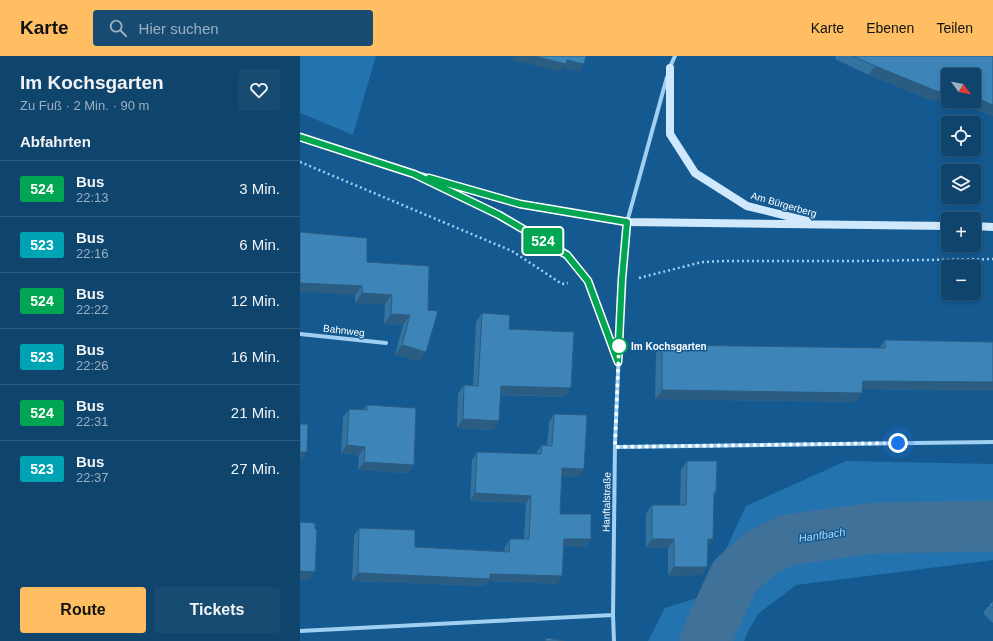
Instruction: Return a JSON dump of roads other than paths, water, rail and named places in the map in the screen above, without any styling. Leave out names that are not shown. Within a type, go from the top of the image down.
[{"type":"main road","name":"Am Bürgerberg","points":[[670,68],[670,134],[695,174],[747,206],[820,224]]},
{"type":"main road","points":[[300,136],[414,174],[520,204],[627,222],[941,226]]},
{"type":"main road","points":[[981,226],[993,227]]},
{"type":"street","name":"Am Bürgerberg","points":[[627,222],[670,68],[675,56]]},
{"type":"street","name":"Hanftalstraße","points":[[414,174],[499,215],[567,255],[588,281],[618,362]]},
{"type":"street","name":"Hanftalstraße","points":[[614,641],[615,447],[622,279],[627,222]]},
{"type":"street","name":"Bahnweg","points":[[300,334],[386,343]]},
{"type":"street","points":[[615,447],[993,442]]},
{"type":"street","points":[[300,631],[613,615]]},
{"type":"waterway","name":"Hanfbach","points":[[705,641],[734,577],[759,554],[787,540],[874,528],[993,526]]},
{"type":"place","name":"Im Kochsgarten","points":[[619,346]]}]
